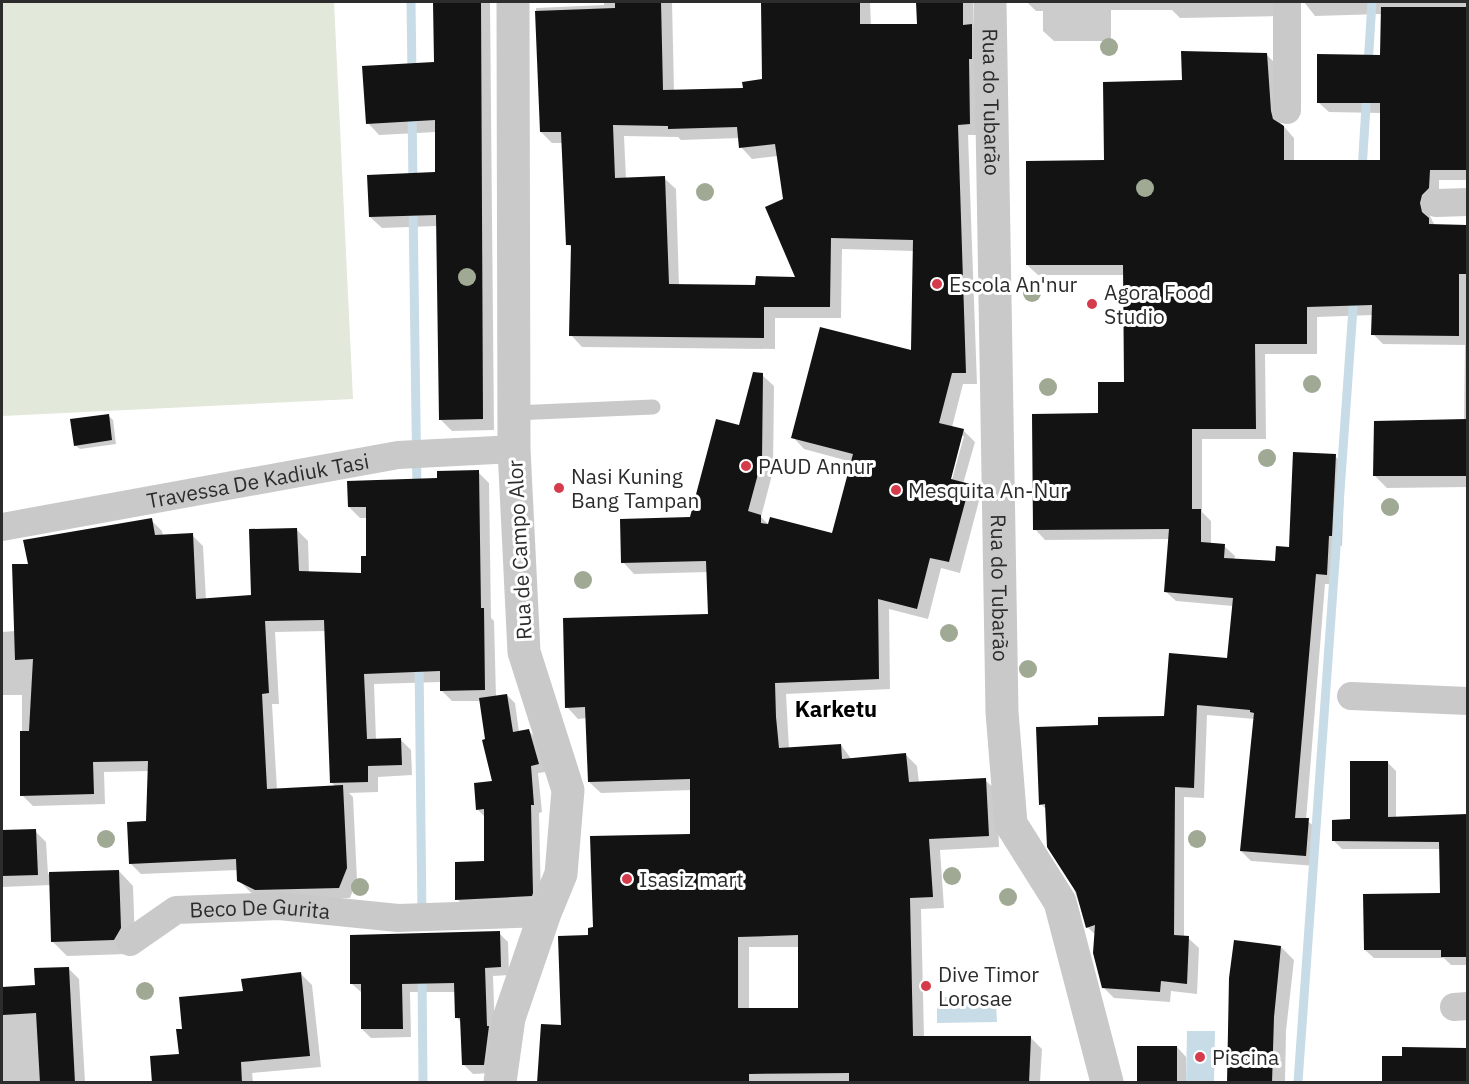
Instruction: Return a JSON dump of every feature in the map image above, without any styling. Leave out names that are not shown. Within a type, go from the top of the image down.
[{"type":"street","name":"Rua de Campo Alor","points":[[500,1083],[509,1018],[545,913],[561,874],[568,790],[524,652],[514,449],[513,2]]},
{"type":"street","name":"Rua do Tubarão","points":[[990,2],[1002,712],[1011,824],[1060,902],[1107,1083]]},
{"type":"street","points":[[1287,2],[1287,110]]},
{"type":"street","points":[[1436,203],[1467,202]]},
{"type":"street","name":"Travessa De Kadiuk Tasi","points":[[2,526],[398,455],[514,449]]},
{"type":"street","points":[[1351,696],[1467,701]]},
{"type":"street","name":"Beco De Gurita","points":[[130,942],[176,910],[279,906],[398,918],[545,913]]},
{"type":"lane","points":[[514,413],[653,407]]},
{"type":"shaded area","points":[[2,2],[334,2],[353,399],[2,416]]},
{"type":"water","points":[[937,997],[978,997],[978,1002],[996,1002],[997,1022],[937,1023]]},
{"type":"water","name":"Piscina","points":[[1187,1031],[1215,1031],[1214,1082],[1186,1082]]},
{"type":"building","points":[[433,2],[481,2],[483,419],[439,420],[436,215],[369,217],[367,175],[435,172],[435,120],[366,124],[362,66],[434,62]]},
{"type":"building","points":[[615,2],[661,2],[663,90],[743,88],[742,82],[762,79],[761,2],[860,2],[860,24],[917,24],[916,2],[963,2],[963,25],[972,24],[972,59],[969,59],[970,124],[958,125],[966,373],[952,373],[939,423],[964,429],[951,479],[970,484],[949,562],[930,558],[917,609],[878,599],[879,679],[775,683],[776,717],[779,748],[841,744],[842,759],[906,753],[909,782],[986,778],[989,836],[929,839],[933,897],[910,898],[913,1036],[1031,1036],[1029,1083],[849,1083],[849,1073],[749,1074],[749,1081],[537,1083],[541,1024],[561,1025],[558,936],[588,935],[588,928],[593,927],[590,836],[690,834],[690,779],[588,782],[585,707],[565,708],[563,618],[708,614],[706,561],[621,563],[620,519],[690,517],[716,419],[739,425],[753,372],[763,373],[762,459],[748,511],[761,515],[761,523],[768,524],[770,517],[832,533],[853,454],[791,438],[820,327],[911,350],[913,240],[831,238],[830,307],[764,307],[764,338],[569,336],[571,245],[566,245],[561,132],[540,132],[535,11],[615,8]],"holes":[[[613,125],[668,126],[668,129],[737,127],[739,148],[775,144],[783,199],[765,207],[795,277],[756,276],[755,285],[669,284],[665,176],[615,178]],[[798,935],[798,1008],[738,1008],[738,937]]]},
{"type":"building","points":[[1381,7],[1467,7],[1467,170],[1430,170],[1429,188],[1422,195],[1420,203],[1422,212],[1429,218],[1429,224],[1467,225],[1467,274],[1459,274],[1459,336],[1371,335],[1372,305],[1307,307],[1307,344],[1255,344],[1256,429],[1192,429],[1192,509],[1201,509],[1201,542],[1225,544],[1224,558],[1275,561],[1276,546],[1289,547],[1293,452],[1336,454],[1332,536],[1329,536],[1327,575],[1316,574],[1295,818],[1309,818],[1306,856],[1240,851],[1254,713],[1250,710],[1197,705],[1194,788],[1175,787],[1174,935],[1189,936],[1187,984],[1161,981],[1160,992],[1102,988],[1093,953],[1095,925],[1086,928],[1076,892],[1047,847],[1045,804],[1039,805],[1036,727],[1098,725],[1098,717],[1164,716],[1169,653],[1227,658],[1233,598],[1164,592],[1169,529],[1033,530],[1032,414],[1098,413],[1098,382],[1124,382],[1123,265],[1026,265],[1026,161],[1104,160],[1103,82],[1182,80],[1181,51],[1267,53],[1271,111],[1273,119],[1284,126],[1284,160],[1380,160],[1380,103],[1317,103],[1317,54],[1380,55]]},
{"type":"building","points":[[109,414],[112,440],[74,446],[70,419]]},
{"type":"building","points":[[1467,419],[1467,476],[1373,476],[1374,421]]},
{"type":"building","points":[[479,470],[485,690],[440,691],[440,671],[364,674],[367,739],[401,738],[402,765],[368,766],[368,782],[330,783],[324,620],[265,621],[269,693],[262,694],[267,789],[343,785],[347,868],[339,888],[255,890],[237,881],[236,859],[129,864],[127,822],[146,821],[148,761],[93,762],[94,794],[20,796],[20,731],[29,731],[33,659],[15,660],[12,564],[28,564],[23,540],[152,518],[155,535],[193,533],[196,599],[251,595],[249,529],[297,528],[299,571],[361,573],[361,556],[366,556],[366,507],[348,507],[347,481],[437,478],[437,471]]},
{"type":"building","points":[[507,694],[513,732],[529,729],[539,764],[531,766],[534,805],[531,805],[533,893],[532,896],[455,900],[455,862],[484,861],[484,809],[476,810],[474,783],[492,781],[482,740],[485,739],[479,698]]},
{"type":"building","points":[[1350,761],[1388,761],[1388,817],[1467,814],[1467,957],[1441,957],[1441,950],[1364,950],[1363,894],[1440,893],[1439,842],[1332,841],[1332,820],[1350,819]]},
{"type":"building","points":[[36,829],[38,875],[2,876],[2,830]]},
{"type":"building","points":[[119,870],[121,928],[114,940],[51,942],[49,872]]},
{"type":"building","points":[[500,931],[501,967],[485,968],[487,1026],[489,1026],[484,1065],[462,1065],[460,1018],[455,1018],[454,983],[402,984],[403,1029],[361,1029],[361,984],[350,984],[350,935]]},
{"type":"building","points":[[1234,940],[1281,946],[1274,1017],[1272,1083],[1227,1083],[1229,978]]},
{"type":"building","points":[[69,967],[75,1083],[40,1083],[36,1013],[3,1015],[2,987],[35,985],[34,968]]},
{"type":"building","points":[[301,972],[310,1056],[241,1062],[242,1083],[152,1083],[150,1056],[179,1054],[176,1029],[182,1029],[179,997],[243,991],[241,979]]},
{"type":"building","points":[[1137,1046],[1177,1046],[1177,1083],[1137,1083]]},
{"type":"building","points":[[1402,1047],[1467,1048],[1467,1083],[1382,1083],[1382,1056],[1402,1056]]},
{"type":"waterway","points":[[411,2],[412,74]]},
{"type":"waterway","points":[[1368,65],[1372,2]]},
{"type":"waterway","points":[[1362,170],[1367,91]]},
{"type":"waterway","points":[[412,109],[413,185]]},
{"type":"waterway","points":[[413,205],[417,491]]},
{"type":"waterway","points":[[1298,1082],[1354,294]]},
{"type":"waterway","points":[[419,661],[422,914]]},
{"type":"waterway","points":[[422,973],[423,1082]]},
{"type":"place","name":"Escola An'nur","points":[[937,284]]},
{"type":"place","name":"Agora Food Studio","points":[[1092,304]]},
{"type":"place","name":"PAUD Annur","points":[[746,466]]},
{"type":"place","name":"Nasi Kuning Bang Tampan","points":[[559,488]]},
{"type":"place","name":"Mesquita An-Nur","points":[[896,490]]},
{"type":"place","name":"Isasiz mart","points":[[627,879]]},
{"type":"place","name":"Dive Timor Lorosae","points":[[926,986]]},
{"type":"place","name":"Piscina","points":[[1200,1057]]},
{"type":"district","name":"Karketu","points":[[836,708]]}]
